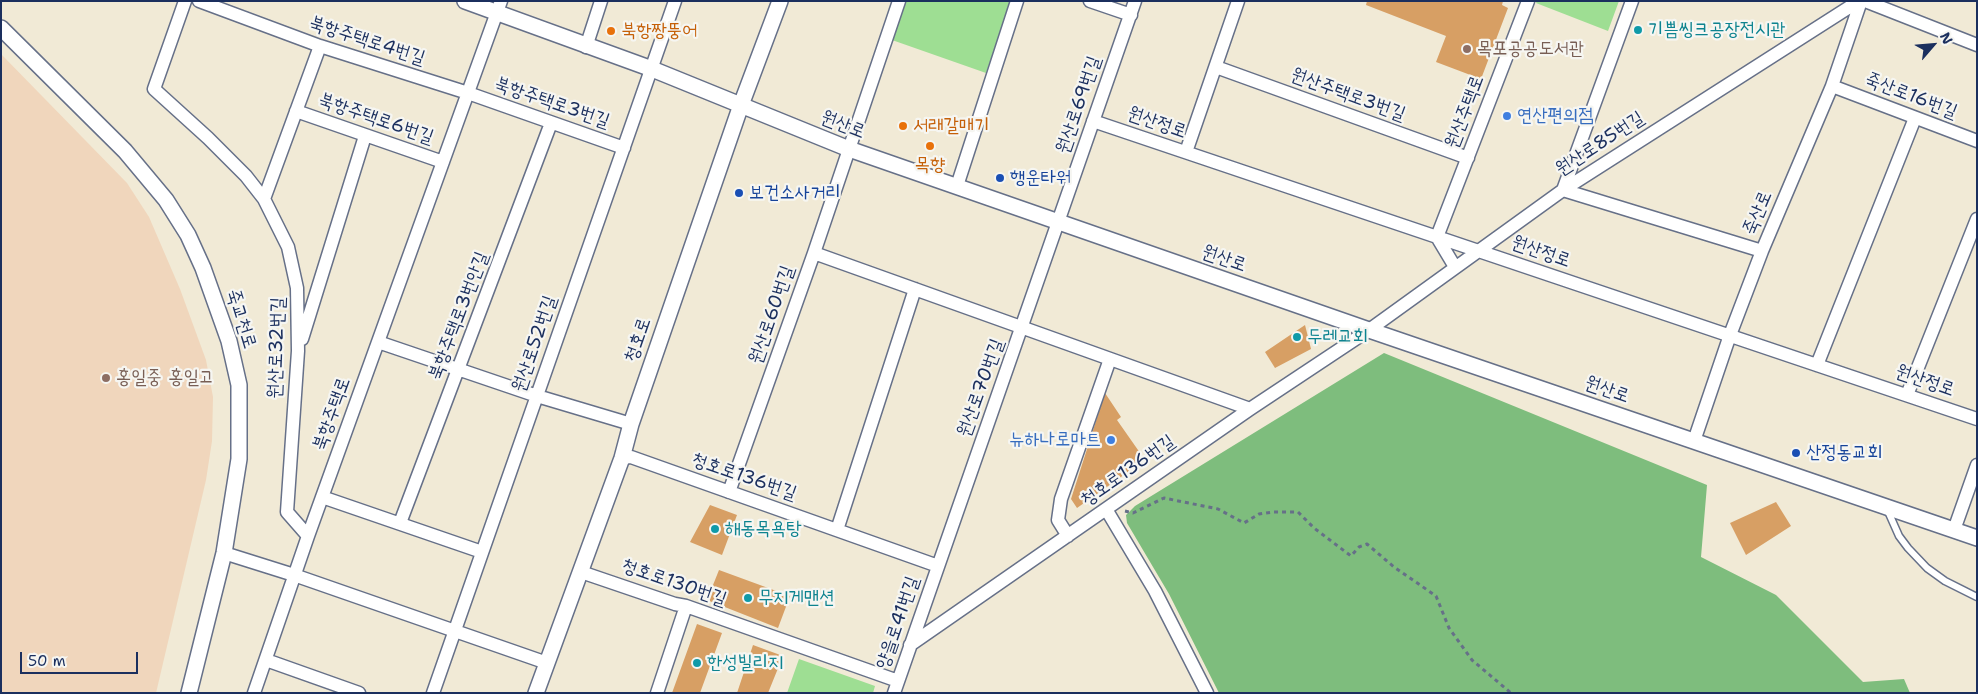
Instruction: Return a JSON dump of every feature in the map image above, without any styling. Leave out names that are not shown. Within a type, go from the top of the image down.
[{"type":"street","name":"원산로32번길","points":[[185,1],[154,90],[236,166],[264,199],[288,247],[297,288],[298,351],[288,512],[308,536]]},
{"type":"street","name":"북항주택로4번길","points":[[199,1],[320,46],[468,93]]},
{"type":"street","name":"원산로","points":[[465,1],[499,8],[586,47],[652,69],[849,149],[1369,330],[1977,538]]},
{"type":"street","points":[[586,47],[601,1]]},
{"type":"street","name":"원산로52번길","points":[[433,693],[675,1]]},
{"type":"street","name":"청호로","points":[[536,693],[622,458],[630,424],[780,1]]},
{"type":"street","name":"원산로60번길","points":[[729,492],[814,252],[899,1]]},
{"type":"street","points":[[957,186],[1017,1]]},
{"type":"street","points":[[1090,1],[1131,15]]},
{"type":"street","name":"원산로69번길","points":[[1060,222],[1135,1]]},
{"type":"street","points":[[1186,152],[1238,1]]},
{"type":"street","name":"원산주택로","points":[[1437,237],[1528,1]]},
{"type":"street","points":[[1632,1],[1563,190],[1762,251]]},
{"type":"street","name":"원산로85번길","points":[[1369,330],[1563,190],[1860,1]]},
{"type":"street","name":"죽산로","points":[[1694,441],[1762,251],[1832,86],[1860,1]]},
{"type":"street","points":[[1865,1],[1977,45]]},
{"type":"street","name":"북항주택로","points":[[254,693],[294,575],[499,8]]},
{"type":"street","name":"죽교천로","points":[[1,28],[56,81],[146,175],[166,200],[188,235],[203,268],[229,341],[239,385],[239,459],[224,554],[189,693]]},
{"type":"street","points":[[264,199],[320,46]]},
{"type":"street","name":"원산주택로3번길","points":[[1216,66],[1468,158]]},
{"type":"street","name":"죽산로16번길","points":[[1832,86],[1977,141]]},
{"type":"street","name":"북항주택로3번길","points":[[468,93],[624,148]]},
{"type":"street","name":"북항주택로6번길","points":[[296,111],[443,162]]},
{"type":"street","points":[[1817,365],[1915,118]]},
{"type":"street","name":"원산정로","points":[[1093,121],[1977,419]]},
{"type":"street","name":"북항주택로3번안길","points":[[400,523],[551,123]]},
{"type":"street","points":[[298,351],[365,136]]},
{"type":"street","points":[[1907,395],[1977,220]]},
{"type":"street","name":"원산로70번길","points":[[938,566],[1060,222]]},
{"type":"street","points":[[1437,237],[1455,267]]},
{"type":"street","points":[[814,252],[1250,409]]},
{"type":"street","points":[[837,530],[915,289]]},
{"type":"street","name":"청호로136번길","points":[[910,645],[1250,409],[1369,330]]},
{"type":"street","points":[[378,342],[537,396],[630,424]]},
{"type":"street","points":[[1068,536],[1058,520],[1061,498],[1110,359]]},
{"type":"street","name":"청호로136번길","points":[[622,458],[631,457],[938,566]]},
{"type":"street","points":[[1954,530],[1977,465]]},
{"type":"street","points":[[322,497],[482,552]]},
{"type":"street","points":[[1110,507],[1207,693]]},
{"type":"street","points":[[224,554],[294,575],[547,663]]},
{"type":"street","name":"양을로41번길","points":[[896,687],[938,566]]},
{"type":"street","name":"청호로130번길","points":[[581,572],[686,606],[896,687]]},
{"type":"street","points":[[657,693],[686,606]]},
{"type":"street","points":[[266,660],[342,690],[359,693]]},
{"type":"lane","points":[[1887,508],[1899,536],[1927,568],[1945,581],[1977,597]]},
{"type":"path","points":[[1110,507],[1133,514],[1164,498],[1218,509],[1244,523],[1259,514],[1298,512],[1314,528],[1351,556],[1359,547],[1366,544],[1394,567],[1436,596],[1449,628],[1472,660],[1511,693]]},
{"type":"shaded area","name":"홍일중 홍일고","points":[[1,54],[127,183],[149,217],[180,289],[206,360],[213,397],[212,441],[206,480],[156,693],[1,693]]},
{"type":"green space","points":[[905,1],[1011,1],[986,73],[892,40]]},
{"type":"green space","points":[[1537,1],[1619,1],[1608,31],[1536,3]]},
{"type":"green space","points":[[1384,353],[1707,485],[1701,557],[1776,595],[1863,682],[1904,679],[1910,693],[1219,693],[1169,594],[1127,523],[1126,515],[1135,506]]},
{"type":"green space","points":[[799,659],[875,686],[873,693],[787,693]]},
{"type":"building","name":"목포공공도서관","points":[[1367,1],[1503,1],[1502,5],[1508,8],[1481,79],[1436,62],[1446,36],[1366,5]]},
{"type":"building","name":"두레교회","points":[[1305,325],[1311,349],[1275,368],[1265,352]]},
{"type":"building","name":"뉴하나로마트","points":[[1105,393],[1121,417],[1117,420],[1145,460],[1077,508],[1071,499]]},
{"type":"building","points":[[1776,502],[1791,526],[1746,555],[1730,523]]},
{"type":"building","name":"해동목욕탕","points":[[710,505],[737,515],[722,555],[690,542]]},
{"type":"building","name":"무지게맨션","points":[[719,570],[790,596],[778,628],[707,600]]},
{"type":"building","name":"한성빌리지","points":[[697,624],[722,633],[700,693],[672,693]]},
{"type":"building","name":"한성빌리지","points":[[753,645],[783,656],[768,693],[737,693]]},
{"type":"place","name":"기쁨씽크공장전시관","points":[[1638,30]]},
{"type":"place","name":"북항짱뚱어","points":[[611,31]]},
{"type":"place","name":"목포공공도서관","points":[[1467,49]]},
{"type":"place","name":"연산편의점","points":[[1507,116]]},
{"type":"place","name":"서래갈매기","points":[[903,126]]},
{"type":"place","name":"목향","points":[[930,146]]},
{"type":"place","name":"행운타워","points":[[1000,178]]},
{"type":"place","name":"보건소사거리","points":[[739,193]]},
{"type":"place","name":"두레교회","points":[[1297,337]]},
{"type":"place","name":"홍일중 홍일고","points":[[106,378]]},
{"type":"place","name":"뉴하나로마트","points":[[1111,440]]},
{"type":"place","name":"산정동교회","points":[[1796,453]]},
{"type":"place","name":"해동목욕탕","points":[[715,529]]},
{"type":"place","name":"무지게맨션","points":[[748,598]]},
{"type":"place","name":"한성빌리지","points":[[697,663]]}]
